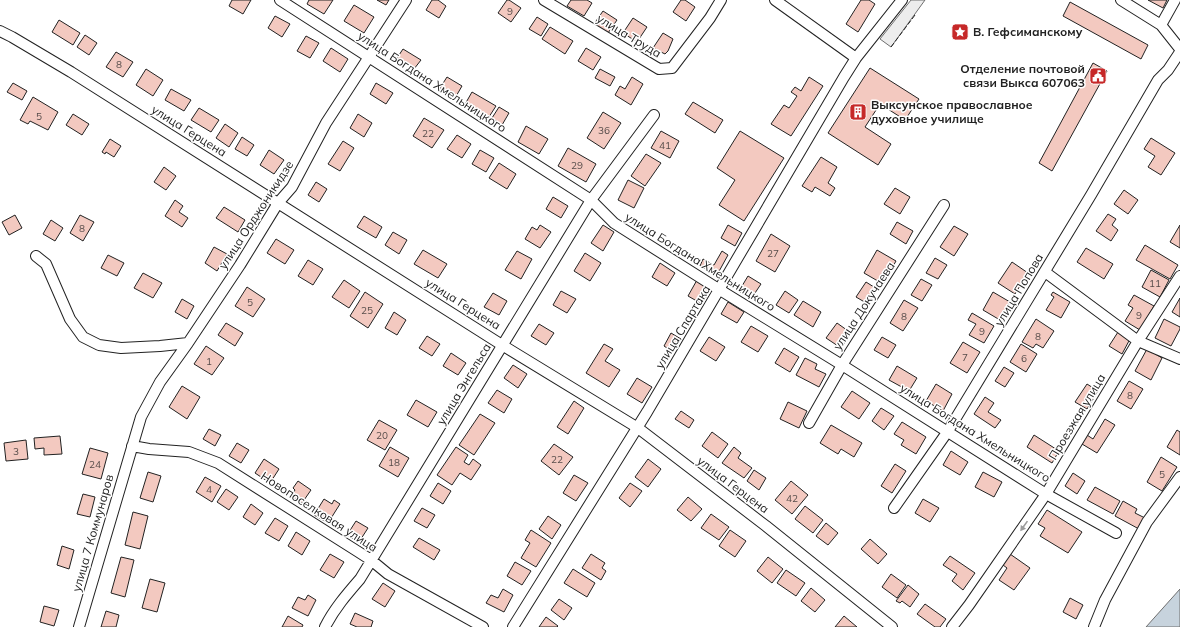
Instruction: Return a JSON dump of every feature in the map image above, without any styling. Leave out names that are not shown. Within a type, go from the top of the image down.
[{"type":"street","name":"улица Богдана Хмельницкого","points":[[280,0],[591,200],[614,223],[948,431],[1046,494],[1116,532]]},
{"type":"street","name":"улица Орджоникидзе","points":[[132,446],[141,417],[160,382],[240,265],[278,203],[292,187],[326,123],[406,0]]},
{"type":"street","name":"улица Труда","points":[[544,0],[659,70],[672,68],[710,18],[721,0]]},
{"type":"street","points":[[775,0],[856,58]]},
{"type":"street","name":"улица Спартака","points":[[513,627],[638,428],[844,77],[856,58],[902,0]]},
{"type":"street","points":[[1122,0],[1161,25],[1180,49]]},
{"type":"street","points":[[1161,25],[1175,0]]},
{"type":"street","name":"улица Герцена","points":[[0,32],[12,37],[71,72],[502,345],[638,428],[766,526],[892,627]]},
{"type":"street","name":"улица Попова","points":[[894,508],[948,431],[1045,272],[1158,80],[1168,70],[1180,52]]},
{"type":"street","name":"улица Энгельса","points":[[325,627],[332,613],[360,579],[591,200],[654,115]]},
{"type":"street","name":"улица Докучаева","points":[[809,423],[842,365],[944,205]]},
{"type":"street","points":[[36,256],[46,264],[70,319],[84,337],[99,345],[121,348],[160,346],[188,342]]},
{"type":"street","points":[[1045,272],[1138,341],[1180,359]]},
{"type":"street","name":"Проезжая улица","points":[[952,627],[1046,494],[1138,341],[1180,276]]},
{"type":"street","name":"Новопоселковая улица","points":[[132,446],[149,449],[189,452],[218,463],[371,560],[388,574],[483,627]]},
{"type":"street","name":"улица 7 Коммунаров","points":[[79,627],[132,446]]},
{"type":"street","points":[[1094,627],[1105,600],[1147,522],[1180,477]]},
{"type":"shaded area","points":[[911,0],[925,0],[891,47],[880,39]]},
{"type":"shaded area","points":[[1180,589],[1180,627],[1146,627]]},
{"type":"building","points":[[232,0],[251,0],[243,14],[229,6]]},
{"type":"building","points":[[309,0],[333,0],[324,14],[307,4]]},
{"type":"building","points":[[377,0],[389,0],[386,5]]},
{"type":"building","points":[[432,0],[438,0],[446,6],[439,18],[426,10]]},
{"type":"building","points":[[507,0],[521,8],[511,22],[498,13]]},
{"type":"building","points":[[571,0],[587,0],[592,3],[584,16],[567,6]]},
{"type":"building","points":[[681,0],[685,0],[695,7],[686,21],[673,12]]},
{"type":"building","points":[[861,0],[869,0],[875,4],[858,32],[846,24]]},
{"type":"building","points":[[1148,0],[1167,0],[1163,8]]},
{"type":"building","points":[[1070,2],[1148,45],[1141,59],[1063,16]]},
{"type":"building","points":[[354,5],[374,17],[364,33],[344,21]]},
{"type":"building","points":[[603,11],[617,20],[608,33],[594,24]]},
{"type":"building","points":[[275,16],[290,24],[282,37],[268,28]]},
{"type":"building","points":[[537,17],[548,24],[541,36],[529,29]]},
{"type":"building","points":[[633,18],[647,27],[637,42],[623,33]]},
{"type":"building","points":[[59,20],[80,33],[73,45],[52,32]]},
{"type":"building","points":[[550,27],[573,41],[565,54],[542,39]]},
{"type":"building","points":[[663,33],[673,39],[668,51],[665,54],[653,48]]},
{"type":"building","points":[[85,35],[97,43],[89,55],[77,47]]},
{"type":"building","points":[[306,36],[319,43],[310,58],[297,51]]},
{"type":"building","points":[[331,48],[348,59],[340,72],[323,61]]},
{"type":"building","points":[[586,48],[601,57],[593,70],[578,61]]},
{"type":"building","points":[[403,49],[421,60],[414,69],[397,58]]},
{"type":"building","points":[[116,52],[133,62],[123,77],[106,67]]},
{"type":"building","points":[[1093,63],[1107,71],[1052,171],[1039,163]]},
{"type":"building","name":"Выксунское православное духовное училище","points":[[870,68],[919,99],[905,120],[880,104],[865,127],[891,144],[878,165],[828,133]]},
{"type":"building","points":[[146,69],[163,80],[153,96],[136,85]]},
{"type":"building","points":[[600,69],[615,77],[610,86],[595,78]]},
{"type":"building","points":[[447,77],[462,86],[455,98],[440,88]]},
{"type":"building","points":[[632,77],[643,84],[631,105],[615,95],[620,86],[625,89]]},
{"type":"building","points":[[809,77],[823,86],[791,136],[771,124],[784,105],[789,108],[797,96],[791,92],[795,87],[801,91]]},
{"type":"building","points":[[13,83],[27,91],[22,100],[7,92]]},
{"type":"building","points":[[376,83],[393,93],[386,104],[370,94]]},
{"type":"building","points":[[171,89],[191,100],[184,111],[165,100]]},
{"type":"building","points":[[472,92],[496,106],[487,120],[464,106]]},
{"type":"building","points":[[33,97],[58,112],[48,130],[30,121],[28,124],[20,120]]},
{"type":"building","points":[[693,102],[723,120],[715,133],[685,114]]},
{"type":"building","points":[[499,107],[509,113],[502,125],[492,118]]},
{"type":"building","points":[[199,108],[219,120],[211,132],[191,120]]},
{"type":"building","points":[[603,112],[621,123],[604,149],[587,138]]},
{"type":"building","points":[[73,114],[89,124],[82,135],[66,125]]},
{"type":"building","points":[[358,114],[372,123],[364,137],[350,128]]},
{"type":"building","points":[[424,118],[444,130],[432,148],[413,136]]},
{"type":"building","points":[[225,124],[238,133],[229,147],[216,138]]},
{"type":"building","points":[[526,126],[548,139],[539,154],[518,142]]},
{"type":"building","points":[[661,131],[679,141],[670,158],[651,148]]},
{"type":"building","points":[[740,131],[784,158],[744,221],[719,205],[735,180],[717,168]]},
{"type":"building","points":[[457,135],[471,144],[462,158],[447,149]]},
{"type":"building","points":[[242,137],[254,145],[247,156],[235,149]]},
{"type":"building","points":[[1151,138],[1175,153],[1161,175],[1148,167],[1155,156],[1144,149]]},
{"type":"building","points":[[110,139],[121,146],[114,157],[106,152],[105,154],[102,152]]},
{"type":"building","points":[[343,141],[354,148],[340,171],[328,164]]},
{"type":"building","points":[[568,148],[596,164],[586,182],[558,166]]},
{"type":"building","points":[[269,150],[284,160],[274,174],[260,165]]},
{"type":"building","points":[[480,150],[494,158],[486,172],[472,164]]},
{"type":"building","points":[[646,154],[661,163],[645,186],[631,176]]},
{"type":"building","points":[[821,157],[837,167],[828,183],[835,188],[830,196],[815,187],[812,192],[802,186]]},
{"type":"building","points":[[499,163],[516,174],[507,189],[489,178]]},
{"type":"building","points":[[164,167],[176,176],[166,190],[154,182]]},
{"type":"building","points":[[628,180],[644,188],[634,208],[618,200]]},
{"type":"building","points":[[316,182],[327,189],[319,202],[308,195]]},
{"type":"building","points":[[895,188],[910,197],[900,214],[884,204]]},
{"type":"building","points":[[1124,190],[1138,200],[1128,214],[1114,204]]},
{"type":"building","points":[[553,197],[568,206],[561,218],[546,209]]},
{"type":"building","points":[[175,200],[183,206],[179,212],[188,218],[182,227],[165,216]]},
{"type":"building","points":[[224,207],[245,220],[238,232],[216,218]]},
{"type":"building","points":[[1108,214],[1116,219],[1112,225],[1118,230],[1111,241],[1096,231]]},
{"type":"building","points":[[15,215],[22,228],[9,235],[2,222]]},
{"type":"building","points":[[80,215],[94,222],[83,241],[70,233]]},
{"type":"building","points":[[364,216],[382,227],[376,238],[357,227]]},
{"type":"building","points":[[51,220],[63,228],[55,241],[43,234]]},
{"type":"building","points":[[897,222],[913,231],[906,244],[890,234]]},
{"type":"building","points":[[540,225],[551,232],[540,248],[525,239],[532,227],[537,230]]},
{"type":"building","points":[[603,225],[614,232],[603,251],[591,243]]},
{"type":"building","points":[[728,225],[742,233],[735,246],[721,238]]},
{"type":"building","points":[[1180,225],[1180,248],[1170,242]]},
{"type":"building","points":[[954,226],[968,234],[954,256],[940,247]]},
{"type":"building","points":[[393,232],[407,240],[399,254],[385,245]]},
{"type":"building","points":[[771,234],[790,246],[775,272],[756,261]]},
{"type":"building","points":[[276,239],[294,250],[285,264],[267,253]]},
{"type":"building","points":[[1145,245],[1178,265],[1170,279],[1136,260]]},
{"type":"building","points":[[214,247],[227,254],[217,271],[205,263]]},
{"type":"building","points":[[1086,248],[1113,264],[1104,279],[1077,262]]},
{"type":"building","points":[[423,250],[447,264],[438,278],[414,264]]},
{"type":"building","points":[[877,250],[896,261],[883,284],[864,273]]},
{"type":"building","points":[[517,251],[532,259],[521,279],[505,270]]},
{"type":"building","points":[[722,251],[728,255],[717,275],[700,266],[703,259],[714,265]]},
{"type":"building","points":[[585,253],[601,263],[590,281],[574,271]]},
{"type":"building","points":[[108,255],[124,263],[117,276],[101,268]]},
{"type":"building","points":[[935,258],[947,265],[938,279],[926,273]]},
{"type":"building","points":[[308,260],[323,269],[313,285],[298,276]]},
{"type":"building","points":[[1012,262],[1028,273],[1015,294],[998,283]]},
{"type":"building","points":[[660,263],[675,273],[667,286],[652,277]]},
{"type":"building","points":[[1151,270],[1169,280],[1160,297],[1142,287]]},
{"type":"building","points":[[143,273],[162,283],[153,298],[134,288]]},
{"type":"building","points":[[748,276],[761,284],[751,299],[739,291]]},
{"type":"building","points":[[921,279],[932,285],[922,301],[911,295]]},
{"type":"building","points":[[344,280],[360,291],[349,308],[332,297]]},
{"type":"building","points":[[697,280],[711,288],[702,304],[688,296]]},
{"type":"building","points":[[866,282],[877,289],[868,304],[856,297]]},
{"type":"building","points":[[247,287],[265,299],[253,317],[235,306]]},
{"type":"building","points":[[561,291],[576,299],[567,313],[553,305]]},
{"type":"building","points":[[785,291],[798,300],[789,313],[776,305]]},
{"type":"building","points":[[365,292],[383,304],[368,328],[350,316]]},
{"type":"building","points":[[993,292],[1010,302],[1000,320],[983,310]]},
{"type":"building","points":[[1053,292],[1070,302],[1061,318],[1046,310],[1054,297],[1051,295]]},
{"type":"building","points":[[493,293],[507,301],[499,315],[484,307]]},
{"type":"building","points":[[1134,295],[1154,306],[1140,330],[1125,321],[1133,308],[1128,305]]},
{"type":"building","points":[[1180,298],[1180,317],[1172,312]]},
{"type":"building","points":[[182,299],[194,306],[187,319],[175,312]]},
{"type":"building","points":[[904,300],[918,308],[903,331],[890,323]]},
{"type":"building","points":[[803,301],[821,312],[813,327],[794,315]]},
{"type":"building","points":[[728,302],[744,312],[737,323],[721,314]]},
{"type":"building","points":[[394,312],[406,320],[397,335],[385,328]]},
{"type":"building","points":[[972,313],[994,326],[984,343],[969,335],[976,324],[968,320]]},
{"type":"building","points":[[1036,319],[1054,331],[1043,348],[1036,344],[1033,348],[1022,342]]},
{"type":"building","points":[[1164,319],[1180,327],[1171,346],[1155,338]]},
{"type":"building","points":[[226,323],[243,333],[235,346],[218,335]]},
{"type":"building","points":[[837,323],[851,333],[841,348],[826,338]]},
{"type":"building","points":[[539,324],[554,333],[546,345],[531,336]]},
{"type":"building","points":[[751,326],[768,336],[758,352],[741,342]]},
{"type":"building","points":[[1118,332],[1130,339],[1122,354],[1109,346]]},
{"type":"building","points":[[671,333],[681,339],[673,352],[664,346]]},
{"type":"building","points":[[427,336],[440,344],[432,356],[419,348]]},
{"type":"building","points":[[709,337],[725,347],[716,361],[700,351]]},
{"type":"building","points":[[882,337],[896,345],[888,358],[874,350]]},
{"type":"building","points":[[963,342],[980,352],[967,373],[950,363]]},
{"type":"building","points":[[604,344],[613,349],[605,361],[620,370],[609,387],[586,373]]},
{"type":"building","points":[[1021,344],[1037,354],[1026,372],[1010,362]]},
{"type":"building","points":[[206,346],[224,358],[212,375],[194,364]]},
{"type":"building","points":[[784,348],[799,357],[790,372],[775,363]]},
{"type":"building","points":[[1147,349],[1162,358],[1151,380],[1135,371]]},
{"type":"building","points":[[451,353],[466,363],[458,375],[443,366]]},
{"type":"building","points":[[805,358],[817,364],[815,369],[826,374],[819,387],[796,375]]},
{"type":"building","points":[[513,365],[527,374],[518,388],[504,378]]},
{"type":"building","points":[[897,366],[917,378],[909,391],[889,380]]},
{"type":"building","points":[[1004,367],[1014,373],[1005,387],[995,381]]},
{"type":"building","points":[[637,378],[652,387],[642,403],[627,394]]},
{"type":"building","points":[[1129,381],[1143,389],[1131,409],[1117,401]]},
{"type":"building","points":[[936,384],[952,394],[943,411],[926,401]]},
{"type":"building","points":[[1087,384],[1098,391],[1087,409],[1075,402]]},
{"type":"building","points":[[182,386],[200,397],[187,419],[169,407]]},
{"type":"building","points":[[497,390],[512,399],[504,413],[488,403]]},
{"type":"building","points":[[852,391],[870,403],[859,419],[841,407]]},
{"type":"building","points":[[985,397],[994,403],[988,412],[1001,420],[995,428],[974,414]]},
{"type":"building","points":[[416,400],[437,412],[428,427],[407,415]]},
{"type":"building","points":[[574,401],[584,408],[568,434],[557,427]]},
{"type":"building","points":[[788,402],[807,411],[799,428],[780,419]]},
{"type":"building","points":[[881,408],[894,416],[884,430],[872,421]]},
{"type":"building","points":[[681,411],[694,420],[689,428],[675,419]]},
{"type":"building","points":[[480,414],[495,423],[474,455],[459,445]]},
{"type":"building","points":[[1105,419],[1115,425],[1097,453],[1082,444],[1087,435],[1093,439]]},
{"type":"building","points":[[379,420],[397,430],[385,450],[367,440]]},
{"type":"building","points":[[902,422],[926,437],[916,454],[901,445],[904,440],[894,434]]},
{"type":"building","points":[[831,425],[862,443],[854,457],[841,449],[838,454],[820,443]]},
{"type":"building","points":[[209,429],[221,435],[215,446],[203,439]]},
{"type":"building","points":[[1177,430],[1180,432],[1180,455],[1167,447]]},
{"type":"building","points":[[712,432],[728,444],[718,458],[702,446]]},
{"type":"building","points":[[1034,435],[1059,451],[1052,463],[1027,447]]},
{"type":"building","points":[[60,436],[62,454],[44,455],[44,448],[35,449],[34,438]]},
{"type":"building","points":[[26,440],[28,459],[6,461],[4,443]]},
{"type":"building","points":[[237,443],[249,450],[241,463],[229,456]]},
{"type":"building","points":[[554,444],[573,457],[559,475],[541,461]]},
{"type":"building","points":[[390,447],[409,458],[398,477],[379,466]]},
{"type":"building","points":[[456,447],[468,455],[464,462],[469,465],[473,459],[481,465],[471,480],[460,473],[452,485],[437,475]]},
{"type":"building","points":[[734,447],[741,453],[738,458],[752,468],[744,478],[722,463]]},
{"type":"building","points":[[90,448],[108,453],[101,479],[82,474]]},
{"type":"building","points":[[951,451],[968,462],[960,475],[943,465]]},
{"type":"building","points":[[1161,457],[1177,467],[1162,491],[1147,482]]},
{"type":"building","points":[[264,459],[279,469],[270,483],[255,473]]},
{"type":"building","points":[[648,459],[661,469],[648,487],[635,477]]},
{"type":"building","points":[[895,464],[906,471],[892,493],[881,486]]},
{"type":"building","points":[[754,470],[766,478],[759,490],[747,481]]},
{"type":"building","points":[[148,472],[161,476],[153,502],[140,498]]},
{"type":"building","points":[[983,472],[1002,482],[994,497],[975,487]]},
{"type":"building","points":[[1073,473],[1085,481],[1077,494],[1065,486]]},
{"type":"building","points":[[574,475],[588,483],[576,501],[563,493]]},
{"type":"building","points":[[205,477],[221,486],[212,502],[196,492]]},
{"type":"building","points":[[298,481],[311,490],[302,503],[291,496],[295,490],[293,488]]},
{"type":"building","points":[[791,481],[808,495],[792,514],[775,500]]},
{"type":"building","points":[[438,483],[451,491],[443,504],[430,496]]},
{"type":"building","points":[[630,483],[642,491],[630,507],[619,498]]},
{"type":"building","points":[[1095,487],[1120,501],[1113,514],[1087,500]]},
{"type":"building","points":[[226,489],[238,497],[229,510],[217,502]]},
{"type":"building","points":[[83,494],[95,497],[90,517],[77,514]]},
{"type":"building","points":[[688,497],[702,509],[691,521],[677,510]]},
{"type":"building","points":[[324,499],[332,504],[334,500],[340,504],[328,523],[314,515]]},
{"type":"building","points":[[923,499],[939,508],[930,522],[915,513]]},
{"type":"building","points":[[1123,501],[1137,509],[1135,513],[1145,518],[1139,529],[1115,516]]},
{"type":"building","points":[[251,504],[263,513],[255,525],[243,517]]},
{"type":"building","points":[[805,506],[823,520],[813,533],[795,519]]},
{"type":"building","points":[[422,508],[435,515],[427,528],[414,521]]},
{"type":"building","points":[[1047,510],[1082,532],[1068,553],[1040,536],[1045,528],[1038,524]]},
{"type":"building","points":[[133,512],[148,516],[140,549],[125,545]]},
{"type":"building","points":[[711,514],[729,527],[719,540],[701,528]]},
{"type":"building","points":[[548,516],[561,525],[552,539],[539,529]]},
{"type":"building","points":[[275,518],[288,526],[279,541],[265,533]]},
{"type":"building","points":[[356,521],[368,528],[359,542],[347,535]]},
{"type":"building","points":[[826,523],[838,533],[828,545],[816,536]]},
{"type":"building","points":[[531,530],[551,543],[536,567],[521,558],[530,543],[525,540]]},
{"type":"building","points":[[730,530],[746,541],[735,557],[719,546]]},
{"type":"building","points":[[296,532],[310,541],[302,555],[288,546]]},
{"type":"building","points":[[419,538],[440,550],[434,560],[413,547]]},
{"type":"building","points":[[870,539],[887,554],[878,564],[861,549]]},
{"type":"building","points":[[62,546],[74,550],[69,569],[57,565]]},
{"type":"building","points":[[330,554],[344,562],[334,578],[320,570]]},
{"type":"building","points":[[591,554],[605,563],[602,568],[606,571],[601,580],[582,568]]},
{"type":"building","points":[[1010,554],[1030,568],[1014,590],[999,580],[1007,568],[1003,565]]},
{"type":"building","points":[[950,556],[975,573],[963,590],[952,581],[957,574],[943,565]]},
{"type":"building","points":[[121,557],[134,560],[125,597],[111,593]]},
{"type":"building","points":[[768,557],[783,569],[772,583],[757,571]]},
{"type":"building","points":[[515,562],[531,571],[522,585],[507,576]]},
{"type":"building","points":[[573,569],[595,583],[587,597],[564,583]]},
{"type":"building","points":[[786,570],[805,583],[796,596],[777,583]]},
{"type":"building","points":[[891,574],[906,585],[897,598],[882,587]]},
{"type":"building","points":[[150,579],[165,583],[157,612],[142,608]]},
{"type":"building","points":[[383,583],[395,591],[385,607],[372,599]]},
{"type":"building","points":[[908,585],[919,594],[910,607],[902,601],[900,603],[896,601]]},
{"type":"building","points":[[811,588],[825,600],[815,612],[801,601]]},
{"type":"building","points":[[503,589],[513,595],[504,612],[486,603],[491,595],[498,598]]},
{"type":"building","points":[[308,595],[316,600],[308,616],[292,608],[298,597],[305,600]]},
{"type":"building","points":[[1070,598],[1083,605],[1076,619],[1063,612]]},
{"type":"building","points":[[559,599],[572,608],[564,620],[551,610]]},
{"type":"building","points":[[925,604],[946,619],[940,627],[935,627],[917,614]]},
{"type":"building","points":[[44,606],[59,610],[54,626],[40,622]]},
{"type":"building","points":[[106,611],[119,615],[116,627],[101,627]]},
{"type":"building","points":[[355,613],[373,621],[371,627],[357,627],[350,624]]},
{"type":"building","points":[[288,616],[303,625],[302,627],[282,627]]},
{"type":"building","points":[[844,616],[857,627],[835,627]]},
{"type":"building","points":[[546,617],[558,626],[539,627]]},
{"type":"fence","points":[[891,47],[915,15]]},
{"type":"place","name":"В. Гефсиманскому","points":[[960,32]]},
{"type":"place","name":"Отделение почтовой связи Выкса 607063","points":[[1098,76]]},
{"type":"place","name":"Выксунское православное духовное училище","points":[[858,112]]}]
